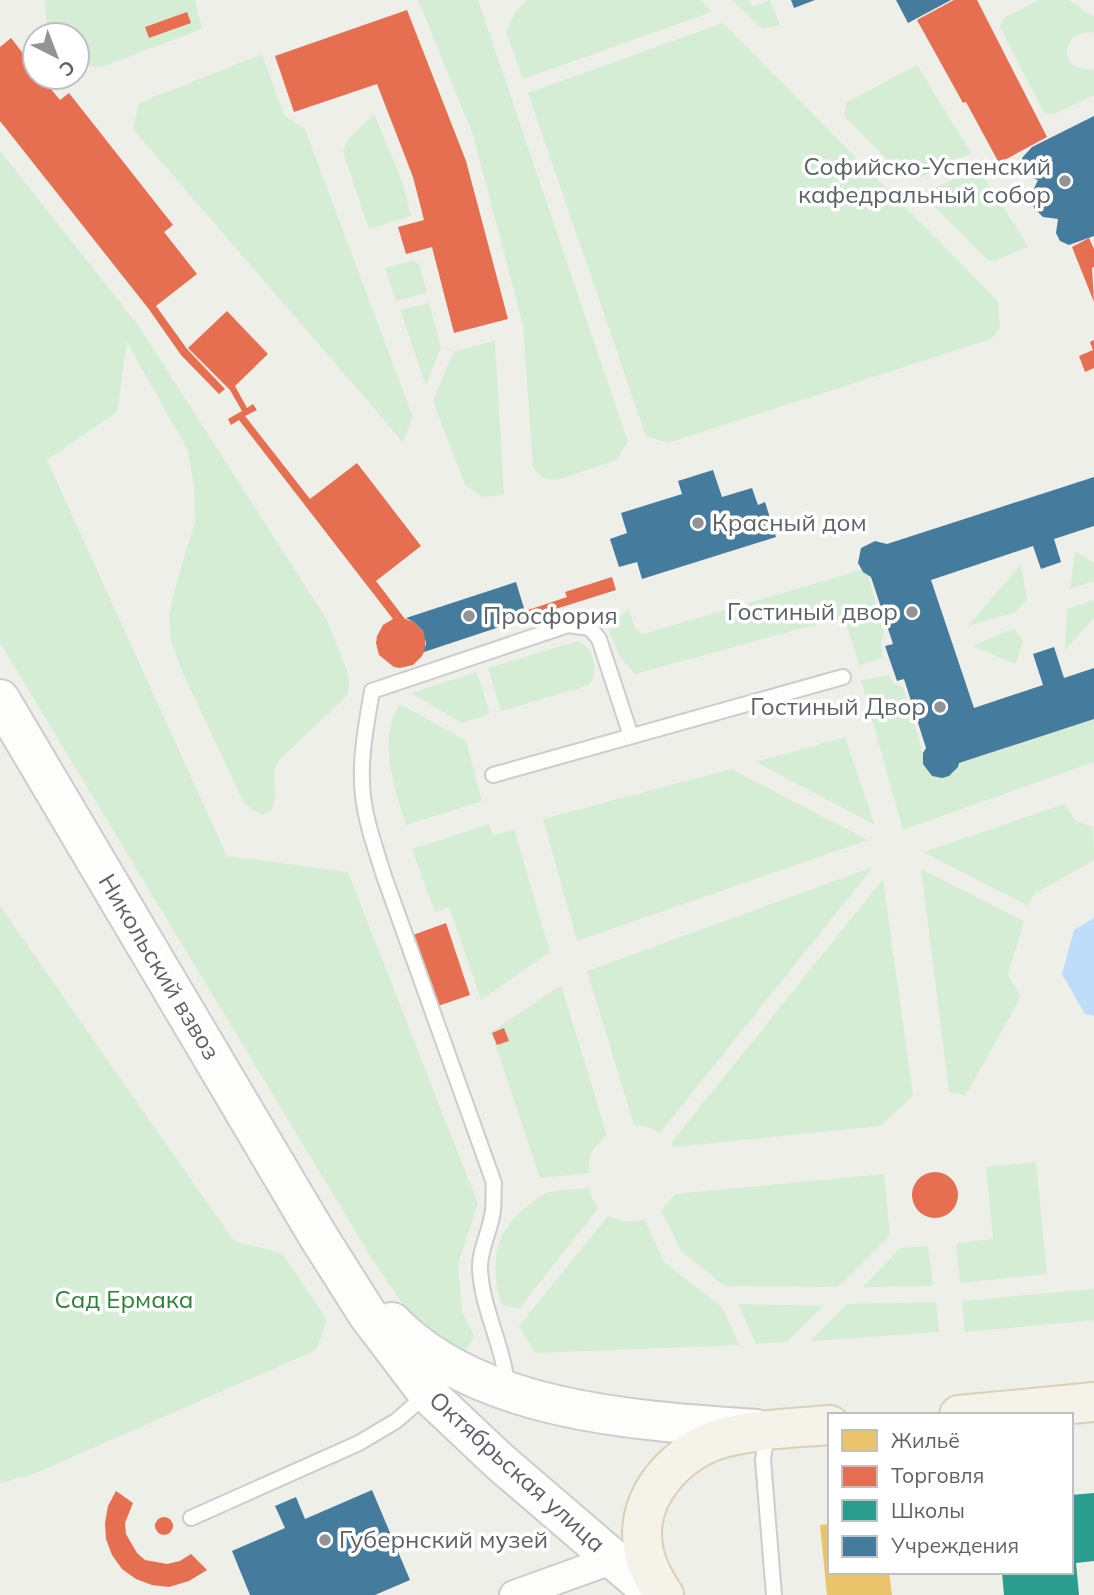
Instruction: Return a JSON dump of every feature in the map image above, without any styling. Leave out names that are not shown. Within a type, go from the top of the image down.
[{"type":"main road","name":"Никольский взвоз","points":[[0,699],[318,1236]]},
{"type":"main road","points":[[318,1236],[368,1297],[397,1327],[425,1352],[448,1367],[507,1391],[616,1416],[668,1423],[767,1430]]},
{"type":"main road","name":"Октябрьская улица","points":[[318,1236],[368,1315],[428,1394],[499,1461],[655,1595]]},
{"type":"main road","points":[[980,1413],[1094,1402]]},
{"type":"main road","points":[[664,1595],[653,1578],[643,1546],[642,1523],[647,1502],[676,1464],[695,1450],[721,1439],[767,1430],[828,1425]]},
{"type":"street","points":[[514,1595],[614,1559]]},
{"type":"lane","points":[[507,1391],[505,1367],[484,1302],[479,1266],[493,1211],[494,1183],[384,876],[363,796],[363,744],[372,691],[568,625],[579,626],[590,628],[599,639],[631,736]]},
{"type":"lane","points":[[493,775],[842,677]]},
{"type":"lane","points":[[191,1518],[359,1443],[396,1421],[428,1394]]},
{"type":"lane","points":[[767,1430],[763,1460],[774,1595]]},
{"type":"green space","points":[[45,0],[195,0],[202,29],[99,68],[91,66],[91,21],[47,21]],"holes":[[[187,12],[190,23],[149,38],[145,27]]]},
{"type":"green space","points":[[418,0],[478,0],[628,442],[616,460],[558,480],[543,478],[533,468],[523,325],[473,135]]},
{"type":"green space","points":[[527,0],[701,0],[712,12],[523,79],[506,32],[515,12]]},
{"type":"green space","points":[[732,0],[749,0],[753,7],[770,0],[780,25],[762,29]]},
{"type":"green space","points":[[1039,0],[1069,0],[1094,17],[1094,33],[1082,33],[1074,37],[1067,51],[1073,65],[1082,69],[1094,69],[1094,95],[1054,114],[1044,113],[1000,27],[1004,18]]},
{"type":"green space","points":[[723,23],[998,301],[1000,328],[991,339],[668,443],[646,436],[528,93]]},
{"type":"green space","points":[[262,54],[284,115],[305,129],[413,417],[403,442],[133,129],[139,103]]},
{"type":"green space","points":[[917,65],[971,153],[917,179],[905,178],[844,116],[847,102]]},
{"type":"green space","points":[[374,114],[403,184],[411,216],[369,229],[343,151],[348,139]]},
{"type":"green space","points":[[0,151],[138,325],[327,620],[349,676],[348,695],[281,758],[274,769],[275,799],[271,811],[262,815],[252,810],[243,801],[182,671],[171,641],[169,616],[195,521],[194,485],[187,449],[127,342],[117,412],[47,460],[227,856],[348,872],[478,1204],[458,1264],[462,1311],[474,1336],[464,1353],[416,1323],[374,1262],[0,643]]},
{"type":"green space","points":[[978,167],[1028,246],[995,261],[986,259],[930,202],[933,189]]},
{"type":"green space","points":[[414,260],[419,264],[427,293],[396,301],[385,268]]},
{"type":"green space","points":[[429,303],[441,348],[426,385],[400,310]]},
{"type":"green space","points":[[495,341],[504,495],[482,497],[465,485],[433,401],[454,351]]},
{"type":"green space","points":[[1075,551],[1094,563],[1094,581],[1070,589]]},
{"type":"green space","points":[[1021,564],[1027,600],[1015,612],[968,626]]},
{"type":"green space","points":[[861,570],[868,575],[884,633],[881,645],[883,658],[859,665],[844,617],[635,674],[619,655],[609,631],[629,609],[635,628],[643,634]]},
{"type":"green space","points":[[1094,600],[1094,618],[1065,650],[1067,609]]},
{"type":"green space","points":[[1014,628],[1023,641],[1016,664],[972,646]]},
{"type":"green space","points":[[578,641],[588,649],[594,662],[594,675],[587,686],[501,711],[488,668]]},
{"type":"green space","points":[[477,672],[490,714],[462,723],[411,693]]},
{"type":"green space","points":[[889,675],[894,684],[903,687],[925,768],[932,775],[948,776],[955,771],[959,763],[1094,719],[1094,762],[903,830],[861,680]]},
{"type":"green space","points":[[400,704],[466,741],[482,801],[406,825],[393,780],[388,748],[393,717]]},
{"type":"green space","points":[[845,737],[875,825],[756,762]]},
{"type":"green space","points":[[731,769],[868,840],[577,941],[543,819]]},
{"type":"green space","points":[[1065,804],[1075,820],[1093,827],[1094,860],[1034,894],[1028,906],[923,852]]},
{"type":"green space","points":[[489,824],[493,835],[514,829],[550,952],[481,1000],[449,907],[435,912],[412,849]]},
{"type":"green space","points":[[873,867],[660,1133],[648,1127],[634,1125],[587,971]]},
{"type":"green space","points":[[921,869],[1024,921],[1008,975],[1021,997],[965,1096],[949,1092]]},
{"type":"green space","points":[[883,879],[913,1096],[880,1126],[675,1147],[671,1143]]},
{"type":"green space","name":"Сад Ермака","points":[[0,906],[234,1241],[282,1253],[327,1320],[316,1350],[31,1475],[0,1483]]},
{"type":"green space","points":[[561,985],[607,1135],[592,1151],[589,1173],[540,1178],[491,1032]]},
{"type":"green space","points":[[1036,1162],[1047,1274],[960,1283],[956,1243],[993,1239],[986,1167]]},
{"type":"green space","points":[[884,1174],[890,1235],[838,1287],[725,1286],[681,1251],[661,1210],[675,1194]]},
{"type":"green space","points":[[590,1188],[592,1199],[599,1207],[519,1309],[501,1304],[495,1263],[501,1238],[507,1227],[516,1216],[544,1194]]},
{"type":"green space","points":[[608,1216],[627,1222],[645,1220],[664,1262],[722,1307],[739,1345],[535,1353],[519,1326]]},
{"type":"green space","points":[[928,1246],[933,1286],[863,1287],[900,1248]]},
{"type":"green space","points":[[1094,1289],[1094,1320],[965,1332],[962,1301]]},
{"type":"green space","points":[[936,1302],[939,1332],[810,1341],[847,1304]]},
{"type":"green space","points":[[738,1304],[823,1306],[787,1342],[756,1344]]},
{"type":"water","points":[[1094,918],[1094,1016],[1085,1014],[1062,974],[1074,930]]},
{"type":"building: Жильё","points":[[828,1524],[828,1574],[889,1574],[892,1595],[827,1595],[820,1525]]},
{"type":"building: Торговля","points":[[954,0],[977,0],[1047,137],[999,163],[917,20]]},
{"type":"building: Торговля","points":[[407,10],[466,161],[508,319],[454,333],[432,247],[406,254],[398,227],[424,220],[413,177],[377,84],[294,112],[275,56]]},
{"type":"building: Торговля","points":[[187,12],[191,23],[149,38],[145,27]]},
{"type":"building: Торговля","points":[[11,38],[21,51],[21,91],[53,91],[60,100],[69,93],[173,225],[164,232],[197,274],[156,306],[187,349],[225,389],[219,394],[181,355],[148,308],[0,121],[0,47]]},
{"type":"building: Торговля","points":[[1089,238],[1094,249],[1094,302],[1072,247]]},
{"type":"building: Торговля","points":[[227,311],[268,354],[235,386],[247,408],[253,404],[257,410],[245,416],[310,499],[357,463],[421,546],[376,581],[405,619],[414,622],[423,631],[425,650],[413,665],[394,667],[379,655],[377,636],[383,625],[393,619],[239,420],[231,425],[228,419],[242,411],[230,390],[188,348]]},
{"type":"building: Торговля","points":[[1094,340],[1094,368],[1085,372],[1079,356],[1093,350],[1090,342]]},
{"type":"building: Торговля","points":[[612,577],[616,590],[527,618],[525,611],[567,597],[565,592]]},
{"type":"building: Торговля","points":[[446,923],[470,995],[438,1006],[413,935]]},
{"type":"building: Торговля","points":[[504,1028],[509,1041],[497,1045],[492,1033]]},
{"type":"building: Торговля","points":[[935,1172],[951,1179],[958,1195],[951,1211],[935,1218],[919,1211],[912,1195],[919,1179]]},
{"type":"building: Торговля","points":[[116,1491],[133,1503],[125,1523],[126,1534],[137,1553],[145,1560],[167,1564],[180,1561],[191,1554],[207,1570],[189,1581],[169,1587],[136,1579],[122,1569],[112,1555],[106,1539],[108,1506]]},
{"type":"building: Торговля","points":[[164,1517],[172,1522],[173,1526],[168,1534],[164,1535],[156,1530],[155,1526],[160,1518]]},
{"type":"building: Школы","points":[[1094,1493],[1094,1561],[1076,1563],[1079,1595],[1004,1595],[1002,1574],[1073,1574],[1073,1495]]},
{"type":"building: Учреждения","points":[[791,0],[815,0],[794,8]]},
{"type":"building: Учреждения","points":[[896,0],[951,0],[908,23]]},
{"type":"building: Учреждения","name":"Софийско-Успенский кафедральный собор","points":[[1094,116],[1094,236],[1069,245],[1060,241],[1056,233],[1058,219],[1043,217],[1034,208],[1031,195],[1038,180],[1025,172],[1022,158],[1032,147]]},
{"type":"building: Учреждения","name":"Красный дом","points":[[713,470],[722,497],[752,488],[758,505],[765,502],[776,537],[642,579],[637,562],[619,567],[610,539],[627,533],[621,513],[682,494],[678,481]]},
{"type":"building: Учреждения","name":"Гостиный двор","points":[[1094,477],[1094,526],[1054,539],[1061,562],[1041,569],[1033,546],[931,580],[974,708],[1043,685],[1033,654],[1054,647],[1064,678],[1094,668],[1094,719],[959,763],[949,776],[932,776],[923,764],[926,748],[904,679],[897,681],[885,646],[893,644],[871,577],[863,572],[858,563],[861,548],[875,541],[887,544]]},
{"type":"building: Учреждения","name":"Просфория","points":[[516,582],[527,618],[424,652],[426,643],[423,631],[406,618]]},
{"type":"building: Учреждения","name":"Губернский музей","points":[[372,1490],[410,1580],[375,1595],[250,1595],[232,1551],[285,1528],[275,1506],[296,1497],[305,1519]]},
{"type":"place","name":"Софийско-Успенский кафедральный собор","points":[[1065,181]]},
{"type":"place","name":"Красный дом","points":[[698,523]]},
{"type":"place","name":"Гостиный двор","points":[[912,612]]},
{"type":"place","name":"Просфория","points":[[469,616]]},
{"type":"place","name":"Гостиный Двор","points":[[940,707]]},
{"type":"place","name":"Губернский музей","points":[[325,1540]]}]
